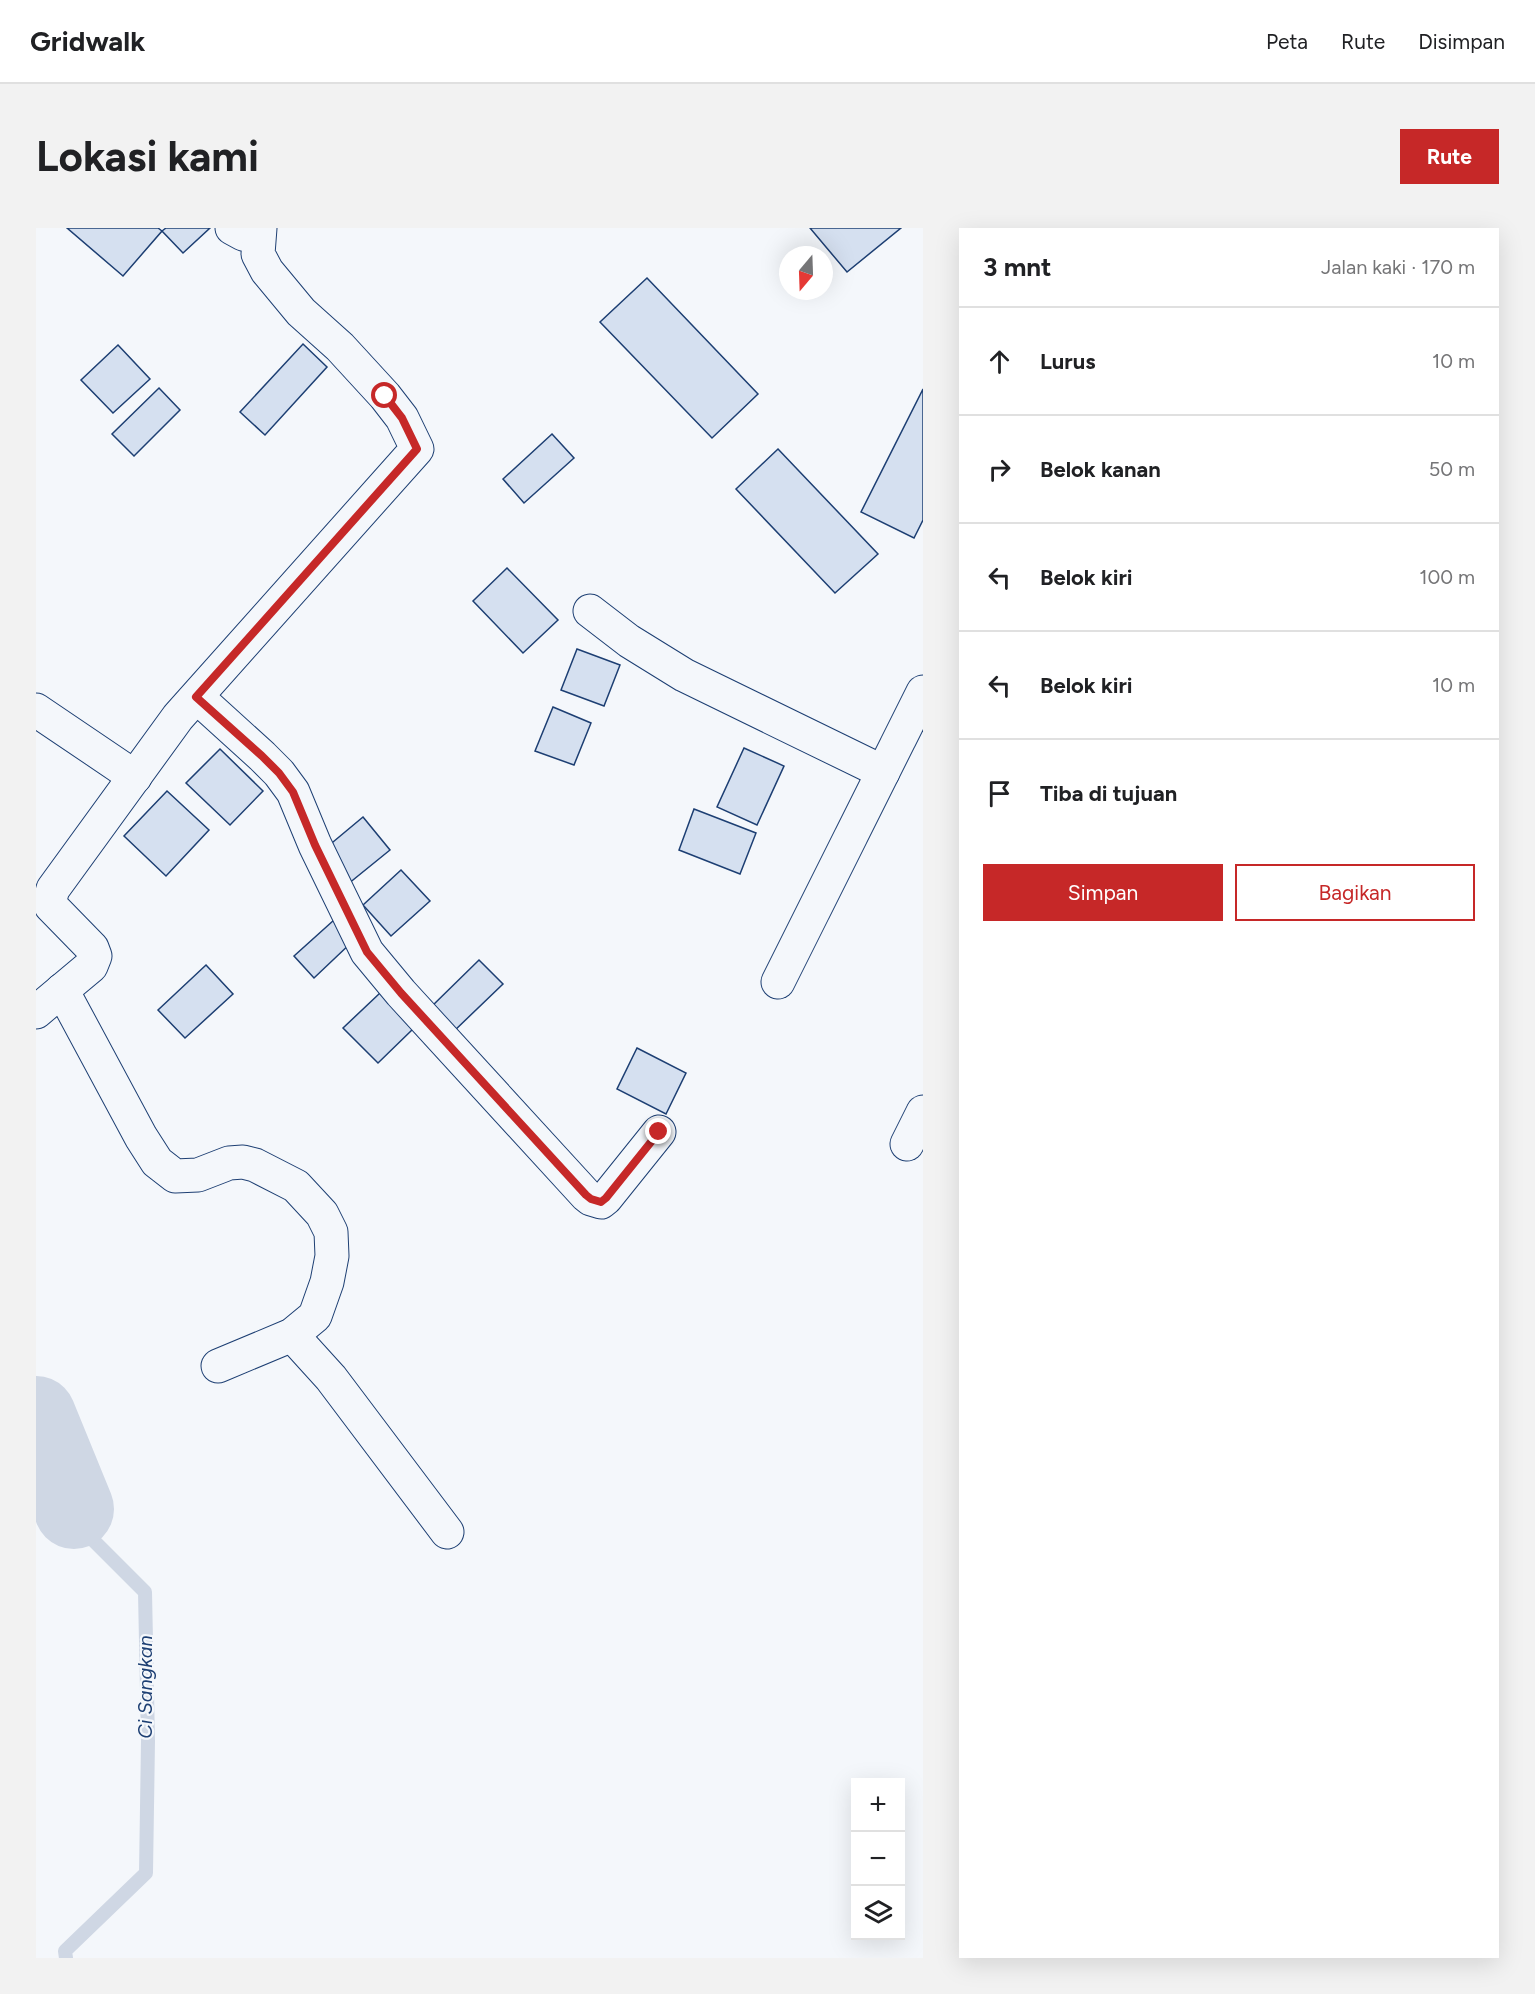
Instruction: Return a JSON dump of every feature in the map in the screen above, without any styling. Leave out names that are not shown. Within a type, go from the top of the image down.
[{"type":"street","points":[[36,1012],[91,966],[95,956],[92,948],[51,906],[50,899],[53,889],[178,717],[417,449],[402,418],[385,396],[340,347],[301,312],[272,278],[258,254],[250,231]]},
{"type":"street","points":[[590,611],[629,641],[684,675],[883,772]]},
{"type":"street","points":[[778,982],[923,692]]},
{"type":"street","points":[[196,697],[262,756],[293,792],[315,845],[367,952],[401,993],[586,1195],[601,1202],[606,1198],[659,1132]]},
{"type":"street","points":[[36,710],[135,777]]},
{"type":"street","points":[[62,990],[141,1137],[157,1162],[175,1176],[198,1175],[229,1163],[243,1162],[255,1165],[296,1186],[322,1214],[331,1232],[332,1256],[327,1282],[315,1316],[292,1335],[218,1366]]},
{"type":"street","points":[[907,1144],[923,1112]]},
{"type":"street","points":[[292,1335],[331,1378],[447,1532]]},
{"type":"building","points":[[67,228],[158,228],[162,231],[123,276]]},
{"type":"building","points":[[166,228],[210,228],[183,253],[162,231]]},
{"type":"building","points":[[810,228],[901,228],[847,272],[833,255],[833,246],[825,246]]},
{"type":"building","points":[[647,278],[758,394],[712,438],[600,322]]},
{"type":"building","points":[[303,344],[327,367],[265,435],[240,412]]},
{"type":"building","points":[[118,345],[150,379],[113,413],[81,380]]},
{"type":"building","points":[[159,388],[180,410],[134,456],[112,434]]},
{"type":"building","points":[[923,389],[923,520],[914,538],[861,512]]},
{"type":"building","points":[[552,434],[574,458],[524,503],[503,479]]},
{"type":"building","points":[[778,449],[878,554],[835,593],[736,489]]},
{"type":"building","points":[[507,568],[558,620],[523,653],[473,601]]},
{"type":"building","points":[[577,649],[620,665],[604,706],[561,690]]},
{"type":"building","points":[[553,707],[591,723],[574,765],[535,751]]},
{"type":"building","points":[[744,748],[784,766],[757,825],[717,807]]},
{"type":"building","points":[[220,749],[263,791],[230,825],[186,783]]},
{"type":"building","points":[[167,791],[209,830],[166,876],[124,836]]},
{"type":"building","points":[[694,809],[756,833],[740,874],[679,850]]},
{"type":"building","points":[[363,817],[390,850],[348,884],[321,852]]},
{"type":"building","points":[[401,870],[430,901],[391,936],[363,905]]},
{"type":"building","points":[[334,920],[353,941],[314,978],[294,956]]},
{"type":"building","points":[[479,960],[503,984],[452,1033],[429,1009]]},
{"type":"building","points":[[206,965],[233,994],[185,1038],[158,1010]]},
{"type":"building","points":[[380,993],[414,1028],[378,1063],[343,1028]]},
{"type":"building","points":[[637,1048],[686,1073],[666,1114],[617,1089]]},
{"type":"waterway","name":"Ci Sangkan","points":[[36,1416],[74,1509]]},
{"type":"waterway","name":"Ci Sangkan","points":[[66,1958],[65,1951],[146,1873],[148,1741],[145,1592],[91,1538],[74,1509]]},
{"type":"route","points":[[385,396],[402,418],[417,449],[196,697],[262,756],[293,792],[315,845],[367,952],[401,993],[586,1195],[601,1202],[606,1198],[659,1132]]}]
